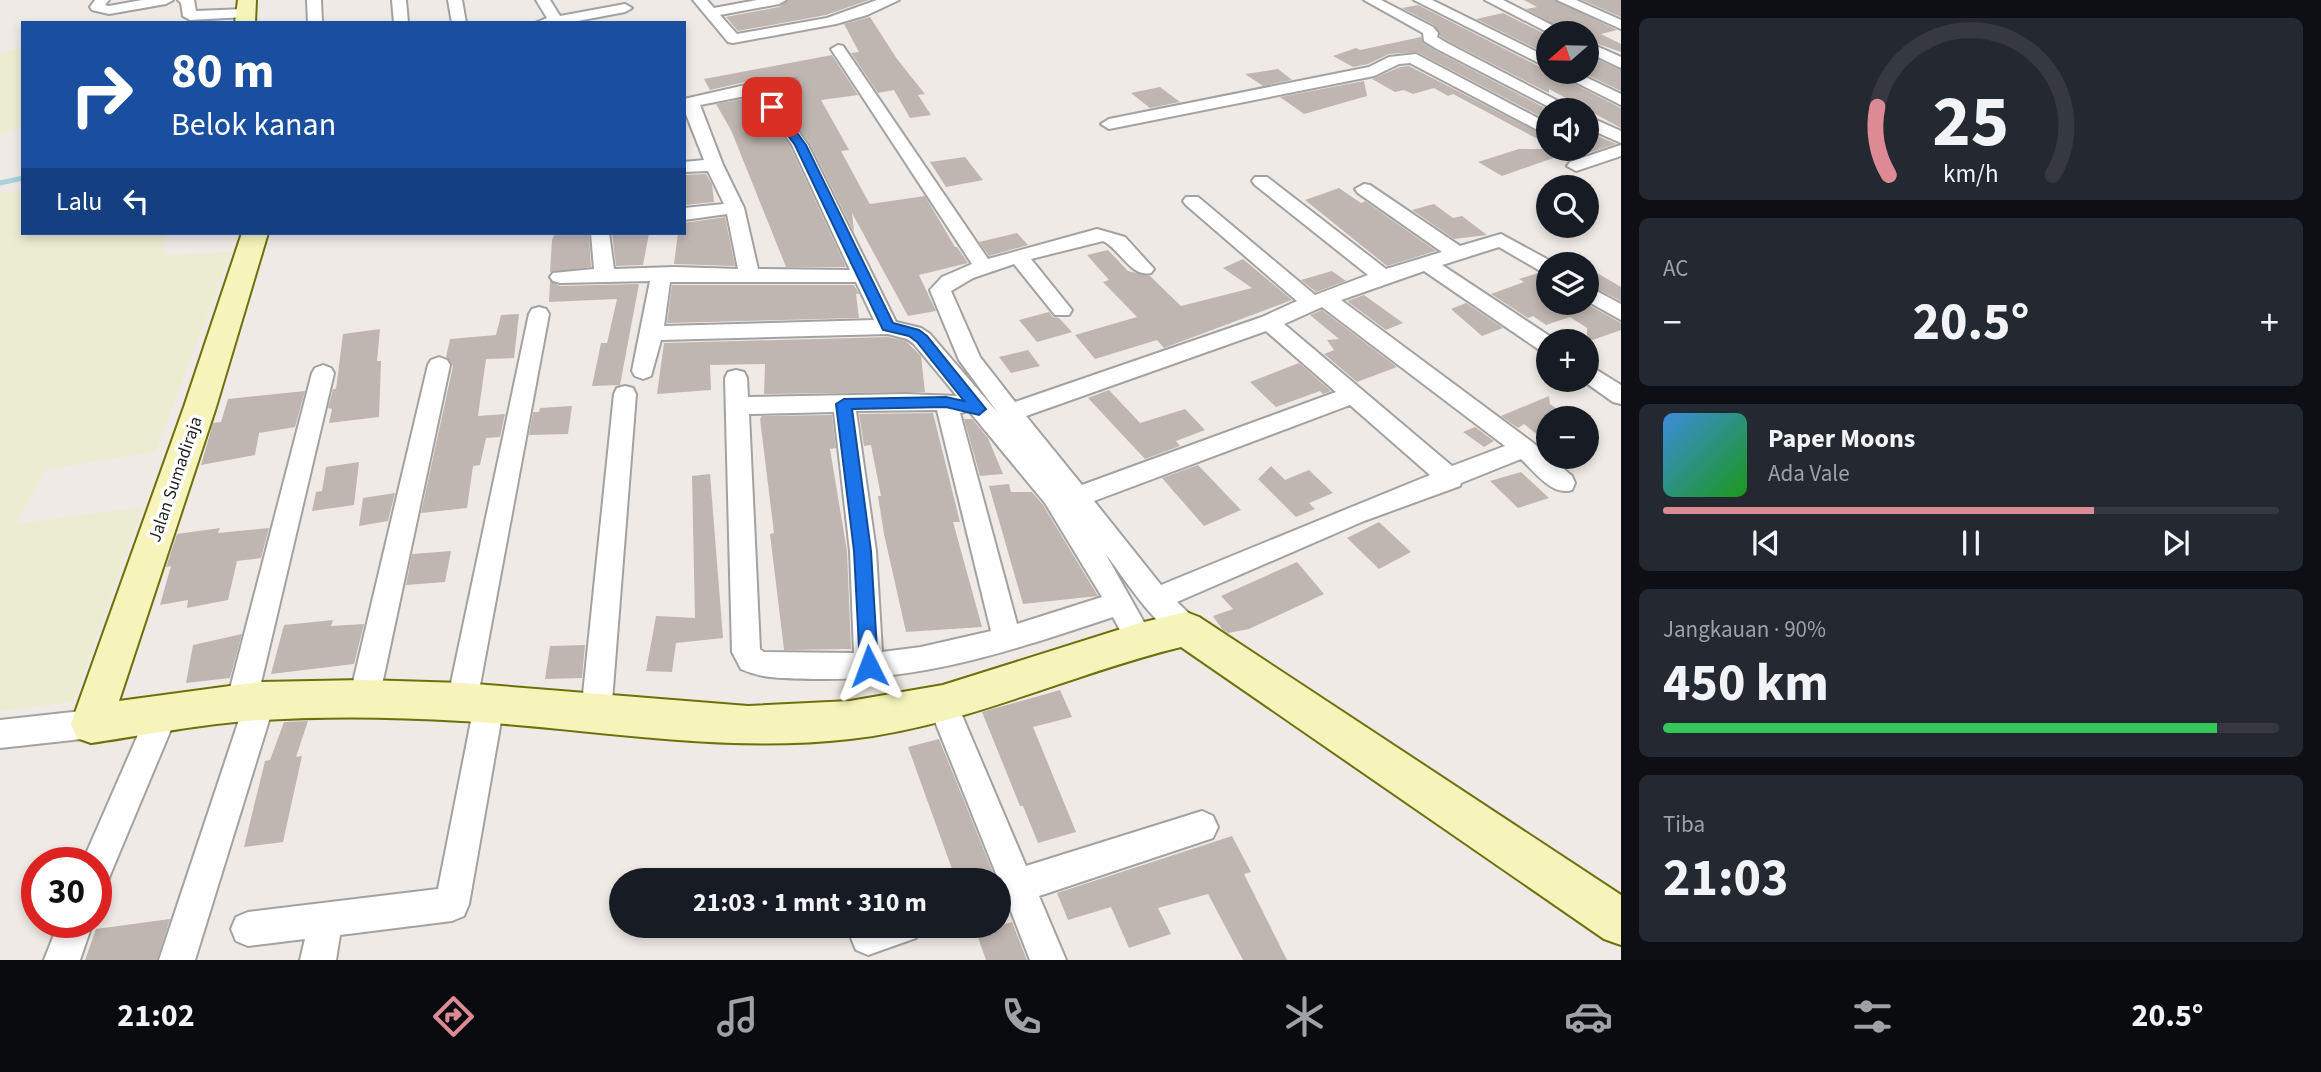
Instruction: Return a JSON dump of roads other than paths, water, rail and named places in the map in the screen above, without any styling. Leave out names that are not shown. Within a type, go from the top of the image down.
[{"type":"street","points":[[102,0],[97,7],[101,10],[166,0]]},
{"type":"street","points":[[186,0],[190,16],[245,12]]},
{"type":"street","points":[[314,0],[315,21]]},
{"type":"street","points":[[399,0],[401,21]]},
{"type":"street","points":[[455,0],[458,21]]},
{"type":"street","points":[[543,0],[552,21]]},
{"type":"street","points":[[699,0],[733,39],[865,11],[879,2],[892,0]]},
{"type":"street","points":[[710,13],[779,0]]},
{"type":"street","points":[[1371,0],[1431,33],[1471,25]]},
{"type":"street","points":[[1421,0],[1536,58]]},
{"type":"street","points":[[1492,0],[1536,21]]},
{"type":"street","points":[[1564,0],[1621,25]]},
{"type":"street","points":[[1580,7],[1605,0]]},
{"type":"street","points":[[556,21],[622,4],[633,21]]},
{"type":"street","points":[[1431,33],[1429,38],[1441,46],[1543,98]]},
{"type":"street","points":[[838,49],[984,267]]},
{"type":"street","points":[[1600,52],[1621,63]]},
{"type":"street","points":[[1109,124],[1374,71],[1381,64],[1407,58],[1416,59],[1536,124]]},
{"type":"street","points":[[749,269],[735,208],[688,103],[790,82]]},
{"type":"street","points":[[1588,84],[1621,100]]},
{"type":"street","points":[[759,87],[800,145],[861,276],[888,327]]},
{"type":"street","points":[[1599,127],[1621,138]]},
{"type":"street","points":[[1599,159],[1621,150]]},
{"type":"street","points":[[686,167],[714,166]]},
{"type":"street","points":[[1261,181],[1383,277]]},
{"type":"street","points":[[1364,189],[1457,253]]},
{"type":"street","points":[[1192,201],[1319,301],[1524,448],[1563,483]]},
{"type":"street","points":[[686,214],[735,208]]},
{"type":"street","name":"Jalan Sumadiraja","points":[[91,724],[200,407],[254,235]]},
{"type":"street","points":[[600,235],[605,275]]},
{"type":"street","points":[[1144,269],[1118,240],[1107,235],[984,267],[949,280],[940,289],[970,360],[1156,599],[1186,629],[1621,922]]},
{"type":"street","points":[[1009,413],[1269,323],[1383,277],[1500,240],[1536,261]]},
{"type":"street","points":[[1020,257],[1062,310]]},
{"type":"street","points":[[1426,262],[1536,337]]},
{"type":"street","points":[[561,277],[661,275],[749,269],[861,276]]},
{"type":"street","points":[[643,371],[661,275]]},
{"type":"street","points":[[1599,299],[1621,313]]},
{"type":"street","points":[[248,929],[452,904],[475,703],[539,314]]},
{"type":"street","points":[[1269,323],[1451,478]]},
{"type":"street","points":[[652,333],[888,327],[914,333],[922,339],[1054,496],[1140,640]]},
{"type":"street","points":[[364,699],[439,365]]},
{"type":"street","points":[[177,960],[251,702],[323,373]]},
{"type":"street","points":[[736,379],[746,652],[751,660],[763,665],[869,666],[934,657],[1007,639],[1120,603]]},
{"type":"street","points":[[1599,380],[1621,396]]},
{"type":"street","points":[[596,714],[625,394]]},
{"type":"street","points":[[1075,498],[1355,394]]},
{"type":"street","points":[[737,406],[946,402],[979,409]]},
{"type":"street","points":[[946,402],[969,501],[1007,639]]},
{"type":"street","points":[[844,404],[863,551],[869,666]]},
{"type":"street","points":[[1156,599],[1355,514],[1524,448]]},
{"type":"street","points":[[0,734],[251,702],[364,699],[475,703],[596,714],[670,717],[748,726],[850,720],[943,704],[1140,640],[1186,629]]},
{"type":"street","points":[[943,704],[1001,868]]},
{"type":"street","points":[[105,847],[162,715]]},
{"type":"street","points":[[1011,888],[1202,827]]},
{"type":"street","points":[[1011,894],[1048,960]]},
{"type":"street","points":[[318,960],[326,919]]},
{"type":"street","points":[[62,960],[70,938]]},
{"type":"waterway","points":[[0,183],[21,178]]}]
